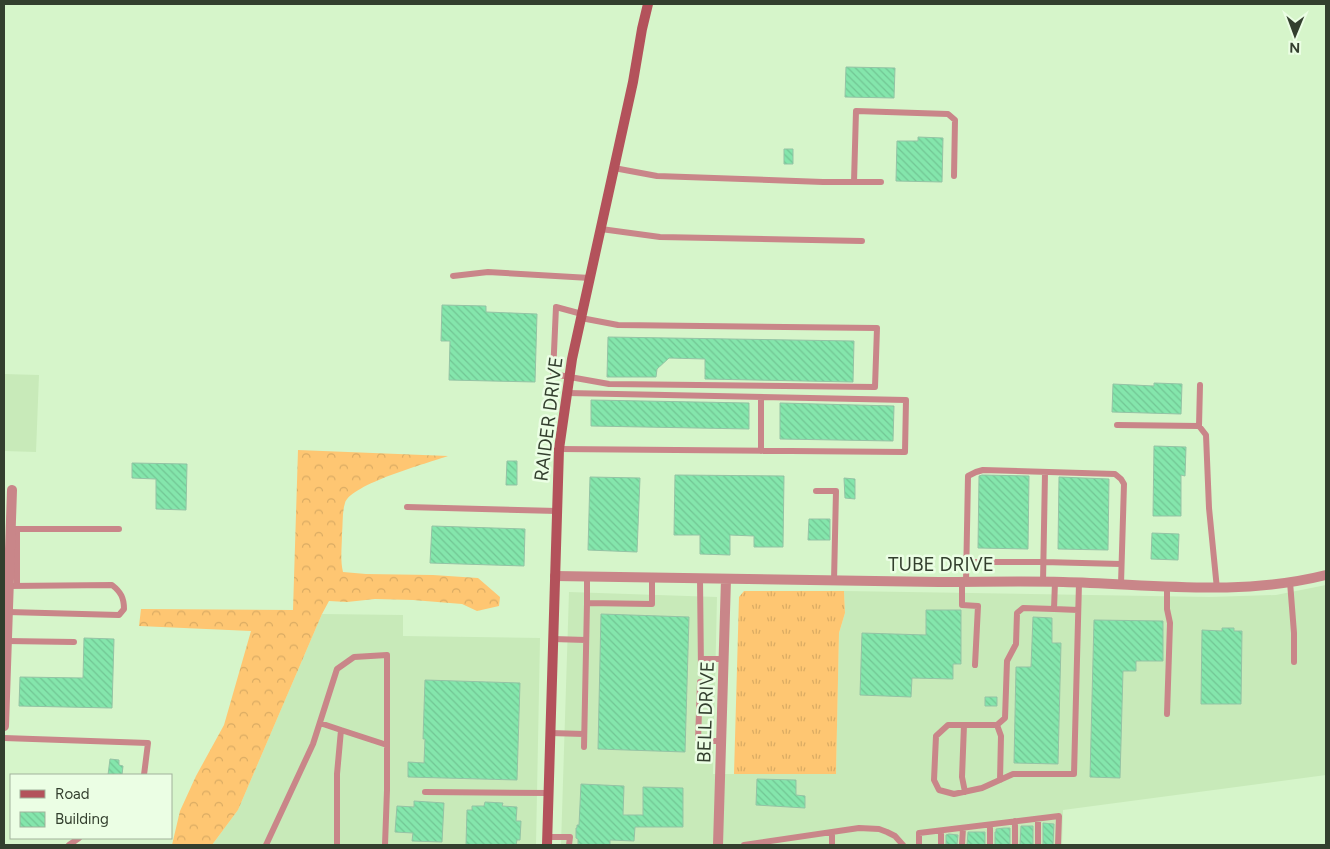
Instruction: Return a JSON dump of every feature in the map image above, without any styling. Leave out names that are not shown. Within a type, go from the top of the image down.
[{"type":"main road","name":"RAIDER DRIVE","points":[[548,841],[559,449],[572,359],[648,4]]},
{"type":"street","points":[[4,726],[8,612],[13,586],[14,529],[12,490]]},
{"type":"street","name":"TUBE DRIVE","points":[[555,576],[834,581],[1079,582],[1217,589],[1268,586],[1326,575]]},
{"type":"street","name":"BELL DRIVE","points":[[718,845],[726,579]]},
{"type":"lane","points":[[854,182],[856,111],[948,114],[955,120],[954,176]]},
{"type":"lane","points":[[614,168],[657,176],[881,182]]},
{"type":"lane","points":[[600,229],[660,237],[862,241]]},
{"type":"lane","points":[[453,276],[488,272],[590,278]]},
{"type":"lane","points":[[556,307],[581,316],[618,325],[877,328],[875,387],[609,384],[569,377],[553,374],[556,307]]},
{"type":"lane","points":[[1200,385],[1199,426],[1206,434],[1217,589]]},
{"type":"lane","points":[[559,449],[905,452],[906,400],[567,393]]},
{"type":"lane","points":[[761,397],[761,451]]},
{"type":"lane","points":[[1117,425],[1199,426]]},
{"type":"lane","points":[[975,665],[978,606],[962,605],[966,562],[968,476],[983,470],[1115,474],[1124,484],[1121,584]]},
{"type":"lane","points":[[1043,582],[1045,473]]},
{"type":"lane","points":[[816,491],[836,491],[834,581]]},
{"type":"lane","points":[[407,507],[557,510]]},
{"type":"lane","points":[[14,529],[119,529]]},
{"type":"lane","points":[[966,562],[1121,564]]},
{"type":"lane","points":[[1326,575],[1326,582]]},
{"type":"lane","points":[[584,747],[587,577]]},
{"type":"lane","points":[[587,603],[652,604],[652,578]]},
{"type":"lane","points":[[700,579],[701,671]]},
{"type":"lane","points":[[1054,609],[1055,582]]},
{"type":"lane","points":[[1078,610],[1022,608],[1017,613],[1016,644],[1007,661],[1005,718],[997,725],[948,725],[936,736],[934,780],[939,790],[954,794],[965,792],[982,788],[1014,774],[1074,774],[1079,582]]},
{"type":"lane","points":[[1290,582],[1294,662]]},
{"type":"lane","points":[[8,612],[119,615],[124,609],[124,601],[120,591],[112,585],[13,586]]},
{"type":"lane","points":[[1167,586],[1167,609],[1170,622],[1167,714]]},
{"type":"lane","points":[[553,639],[586,640]]},
{"type":"lane","points":[[7,641],[74,642]]},
{"type":"lane","points":[[266,845],[313,744],[337,669],[354,657],[387,655],[385,845]]},
{"type":"lane","points":[[701,659],[724,659]]},
{"type":"lane","points":[[700,682],[698,741],[721,741]]},
{"type":"lane","points":[[320,723],[387,745]]},
{"type":"lane","points":[[964,725],[962,776],[965,792]]},
{"type":"lane","points":[[997,725],[1001,736],[1000,780]]},
{"type":"lane","points":[[337,845],[337,774],[342,730]]},
{"type":"lane","points":[[550,733],[584,734]]},
{"type":"lane","points":[[4,738],[148,742],[144,774]]},
{"type":"lane","points":[[425,792],[549,794]]},
{"type":"lane","points":[[919,845],[919,833],[1059,816],[1058,845]]},
{"type":"lane","points":[[1038,819],[1038,845]]},
{"type":"lane","points":[[1015,821],[1015,845]]},
{"type":"lane","points":[[990,824],[990,845]]},
{"type":"lane","points":[[744,845],[859,828],[880,829],[896,836],[903,845]]},
{"type":"lane","points":[[962,845],[963,828]]},
{"type":"lane","points":[[941,831],[941,845]]},
{"type":"lane","points":[[832,832],[832,845]]},
{"type":"lane","points":[[548,841],[570,837],[570,845]]},
{"type":"shaded area","points":[[4,374],[39,375],[36,452],[4,451]]},
{"type":"shaded area","points":[[1326,585],[1326,775],[1063,810],[1062,845],[561,845],[569,592],[717,597],[713,774],[836,774],[839,633],[845,613],[844,591],[1210,597],[1276,595]]},
{"type":"shaded area","points":[[322,614],[403,615],[403,636],[540,638],[536,845],[212,845],[238,810]]},
{"type":"green space","points":[[298,450],[448,456],[391,475],[350,496],[345,503],[343,514],[341,558],[343,572],[478,578],[500,597],[499,606],[477,611],[462,604],[413,600],[329,601],[238,810],[212,845],[172,845],[180,811],[196,776],[224,725],[251,631],[139,626],[141,609],[293,610]]},
{"type":"green space","points":[[744,591],[844,591],[845,613],[839,633],[836,774],[734,774],[739,597]]},
{"type":"building","points":[[846,67],[895,68],[894,98],[845,97]]},
{"type":"building","points":[[918,137],[943,138],[942,182],[896,181],[897,141],[918,141]]},
{"type":"building","points":[[784,149],[793,149],[793,164],[784,164]]},
{"type":"building","points":[[442,305],[486,306],[486,312],[537,314],[535,382],[449,380],[450,341],[441,341]]},
{"type":"building","points":[[608,337],[854,341],[853,382],[705,379],[705,359],[669,358],[657,369],[656,377],[607,377]]},
{"type":"building","points":[[1154,383],[1182,384],[1181,414],[1112,412],[1113,384],[1154,386]]},
{"type":"building","points":[[591,400],[749,403],[749,429],[591,426]]},
{"type":"building","points":[[780,403],[894,406],[893,441],[780,439]]},
{"type":"building","points":[[1154,446],[1186,447],[1185,476],[1181,475],[1181,516],[1153,516]]},
{"type":"building","points":[[507,461],[517,461],[517,485],[506,485]]},
{"type":"building","points":[[132,463],[187,464],[186,510],[156,509],[156,479],[132,478]]},
{"type":"building","points":[[675,475],[784,476],[783,547],[754,547],[754,536],[730,535],[730,555],[700,554],[700,535],[674,535]]},
{"type":"building","points":[[979,476],[1029,476],[1028,549],[978,548]]},
{"type":"building","points":[[590,477],[640,478],[637,552],[588,550]]},
{"type":"building","points":[[1059,477],[1109,479],[1108,550],[1058,549]]},
{"type":"building","points":[[844,478],[855,479],[855,499],[845,498]]},
{"type":"building","points":[[809,519],[830,519],[830,540],[808,540]]},
{"type":"building","points":[[432,526],[525,529],[524,566],[430,563]]},
{"type":"building","points":[[1152,533],[1179,534],[1178,560],[1151,559]]},
{"type":"building","points":[[926,610],[961,610],[961,664],[953,664],[953,679],[912,678],[911,697],[860,695],[862,633],[926,635]]},
{"type":"building","points":[[601,614],[689,617],[685,752],[598,749]]},
{"type":"building","points":[[1033,617],[1052,618],[1052,643],[1061,643],[1058,764],[1014,763],[1016,667],[1031,667]]},
{"type":"building","points":[[1094,620],[1163,621],[1163,661],[1136,661],[1136,671],[1123,671],[1120,778],[1090,777]]},
{"type":"building","points":[[1222,628],[1234,628],[1234,631],[1242,631],[1241,704],[1201,704],[1202,630],[1222,631]]},
{"type":"building","points":[[84,638],[114,639],[112,708],[19,706],[20,677],[83,678]]},
{"type":"building","points":[[425,680],[520,683],[517,780],[408,777],[408,762],[424,763]]},
{"type":"building","points":[[985,697],[997,697],[997,706],[985,706]]},
{"type":"building","points":[[110,759],[119,760],[119,765],[123,766],[122,774],[108,774]]},
{"type":"building","points":[[757,779],[796,780],[796,795],[805,796],[805,808],[756,805]]},
{"type":"building","points":[[581,784],[624,786],[623,815],[643,815],[643,787],[683,788],[683,827],[635,827],[634,841],[610,840],[610,845],[578,845],[576,828],[579,825]]},
{"type":"building","points":[[414,801],[444,803],[442,842],[412,841],[413,833],[395,832],[397,806],[414,807]]},
{"type":"building","points":[[485,802],[503,803],[502,806],[517,807],[516,821],[521,821],[520,840],[517,840],[516,845],[466,845],[467,810],[472,810],[472,806],[484,806]]},
{"type":"building","points":[[1043,823],[1054,824],[1053,845],[1043,845]]},
{"type":"building","points":[[1021,826],[1033,826],[1033,845],[1020,845]]},
{"type":"building","points":[[1010,828],[1010,845],[995,845],[996,829]]},
{"type":"building","points":[[968,832],[985,832],[985,845],[967,845]]},
{"type":"building","points":[[946,835],[958,835],[957,845],[946,845]]}]
